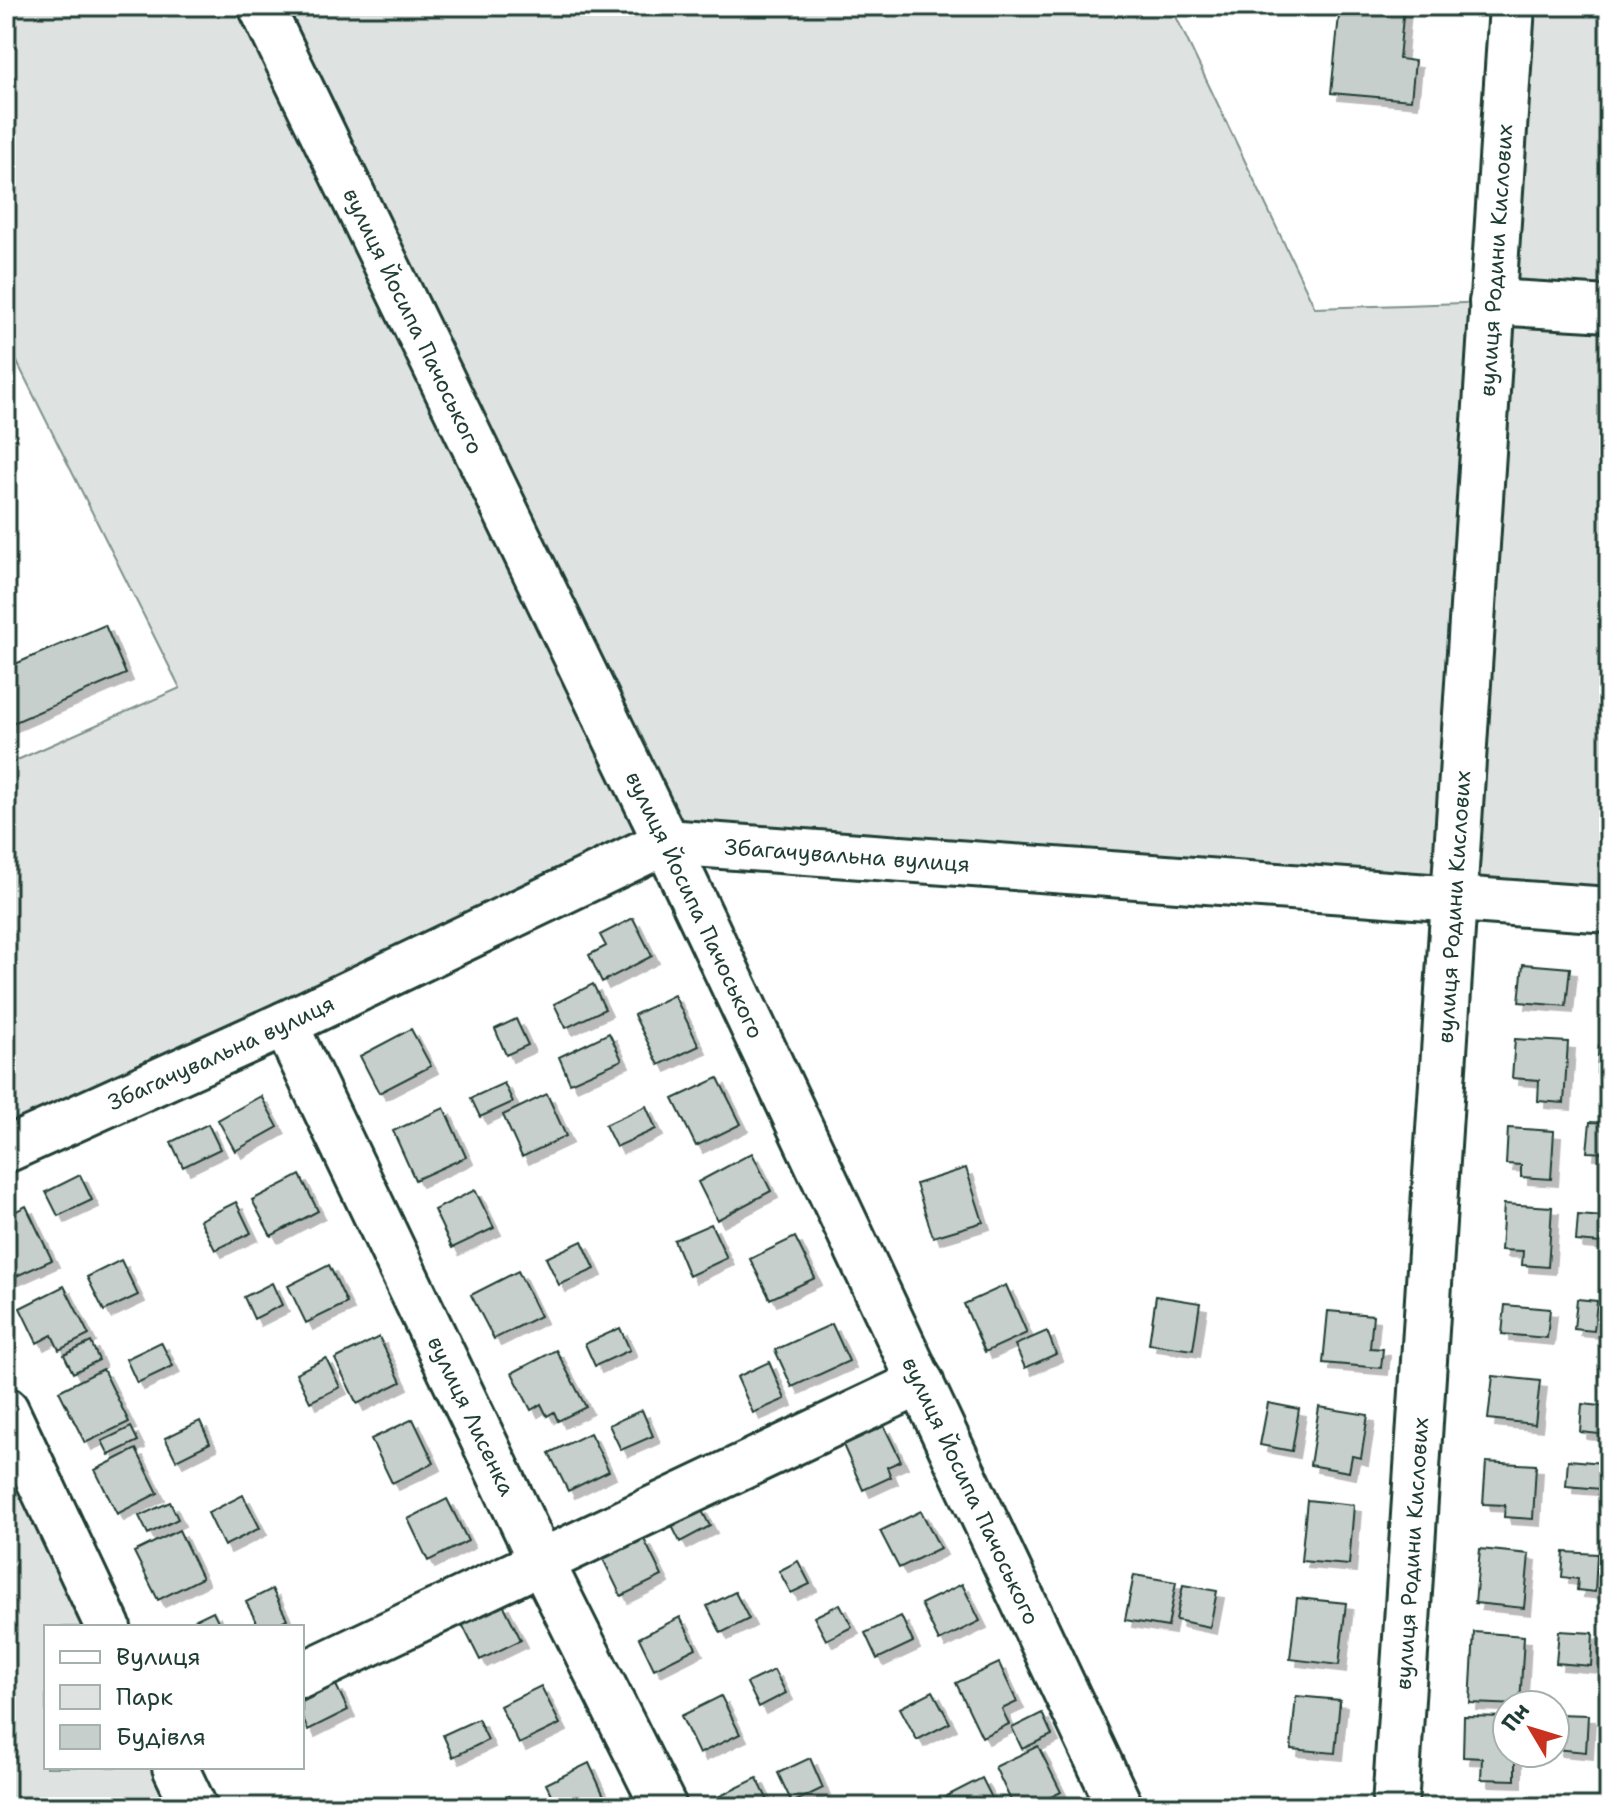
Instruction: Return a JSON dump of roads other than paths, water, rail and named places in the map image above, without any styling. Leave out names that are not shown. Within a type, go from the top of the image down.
[{"type":"street","name":"вулиця Йосипа Пачоського","points":[[261,6],[666,842],[1120,1807]]},
{"type":"street","name":"вулиця Родини Кислових","points":[[1395,1807],[1512,6]]},
{"type":"street","points":[[1492,302],[1609,309]]},
{"type":"street","name":"Збагачувальна вулиця","points":[[6,1150],[285,1024],[666,842],[1609,910]]},
{"type":"street","name":"вулиця Лисенка","points":[[285,1024],[540,1559],[664,1807]]},
{"type":"street","points":[[304,1674],[540,1559],[921,1382]]},
{"type":"street","points":[[6,1410],[107,1625]]},
{"type":"street","points":[[176,1769],[194,1807]]}]
